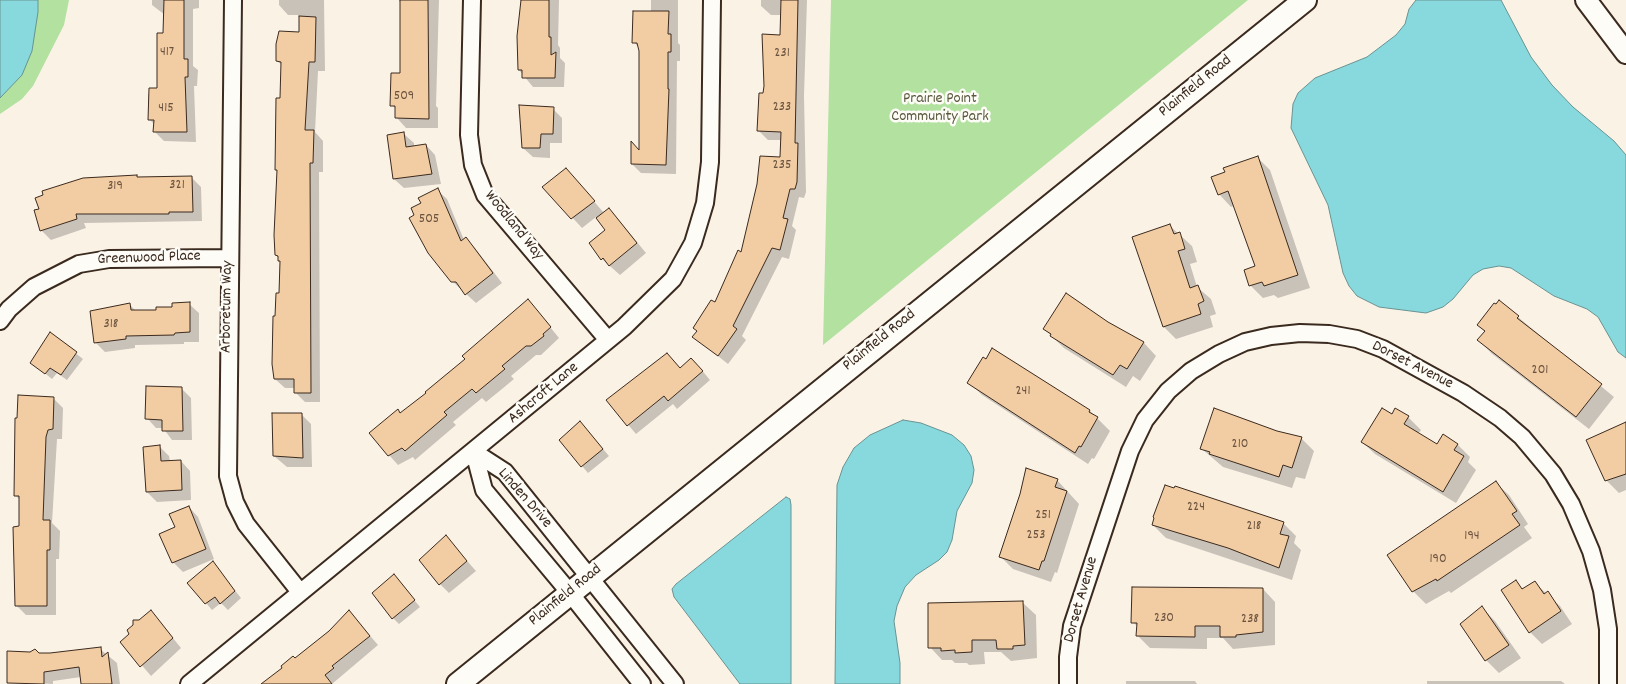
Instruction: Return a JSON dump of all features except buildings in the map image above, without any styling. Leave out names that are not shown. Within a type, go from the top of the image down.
[{"type":"main road","name":"Plainfield Road","points":[[458,684],[1305,0]]},
{"type":"street","name":"Arboretum Way","points":[[233,0],[227,464],[230,488],[250,530],[300,592]]},
{"type":"street","name":"Woodland Way","points":[[472,0],[469,135],[473,165],[485,195],[608,340]]},
{"type":"street","name":"Ashcroft Lane","points":[[189,684],[474,452],[643,311],[673,279],[693,243],[705,203],[710,162],[712,0]]},
{"type":"street","points":[[1586,0],[1626,52]]},
{"type":"street","name":"Greenwood Place","points":[[0,321],[8,309],[34,287],[79,264],[109,259],[229,258]]},
{"type":"street","name":"Dorset Avenue","points":[[1068,684],[1068,657],[1072,626],[1130,451],[1146,420],[1168,391],[1191,371],[1219,354],[1245,342],[1271,336],[1300,333],[1329,334],[1357,339],[1383,349],[1457,390],[1500,418],[1522,437],[1553,474],[1571,504],[1592,551],[1602,590],[1608,629],[1608,684]]},
{"type":"street","name":"Linden Drive","points":[[474,452],[505,472],[588,578],[675,684]]},
{"type":"street","name":"Linden Drive","points":[[474,452],[484,490],[570,593],[642,684]]},
{"type":"green space","points":[[0,0],[69,0],[64,25],[33,86],[22,99],[0,114]]},
{"type":"green space","name":"Prairie Point Community Park","points":[[831,0],[1248,0],[823,345]]},
{"type":"water","points":[[0,0],[38,0],[38,12],[32,51],[22,75],[0,98]]},
{"type":"water","points":[[1416,0],[1501,0],[1531,57],[1552,85],[1573,107],[1614,141],[1626,155],[1626,358],[1618,352],[1598,317],[1587,309],[1554,296],[1511,268],[1499,266],[1483,269],[1473,275],[1453,299],[1443,307],[1426,313],[1379,307],[1357,296],[1349,286],[1343,273],[1328,205],[1291,128],[1293,104],[1298,93],[1315,78],[1367,57],[1396,35],[1405,24],[1409,9]]},
{"type":"water","points":[[903,420],[921,423],[952,435],[964,445],[971,456],[974,470],[972,483],[957,511],[952,540],[947,552],[939,560],[916,575],[905,587],[897,606],[894,621],[900,663],[900,684],[835,684],[837,485],[843,467],[854,448],[870,435]]},
{"type":"water","points":[[786,497],[790,499],[791,505],[791,684],[740,684],[674,597],[672,589]]}]
